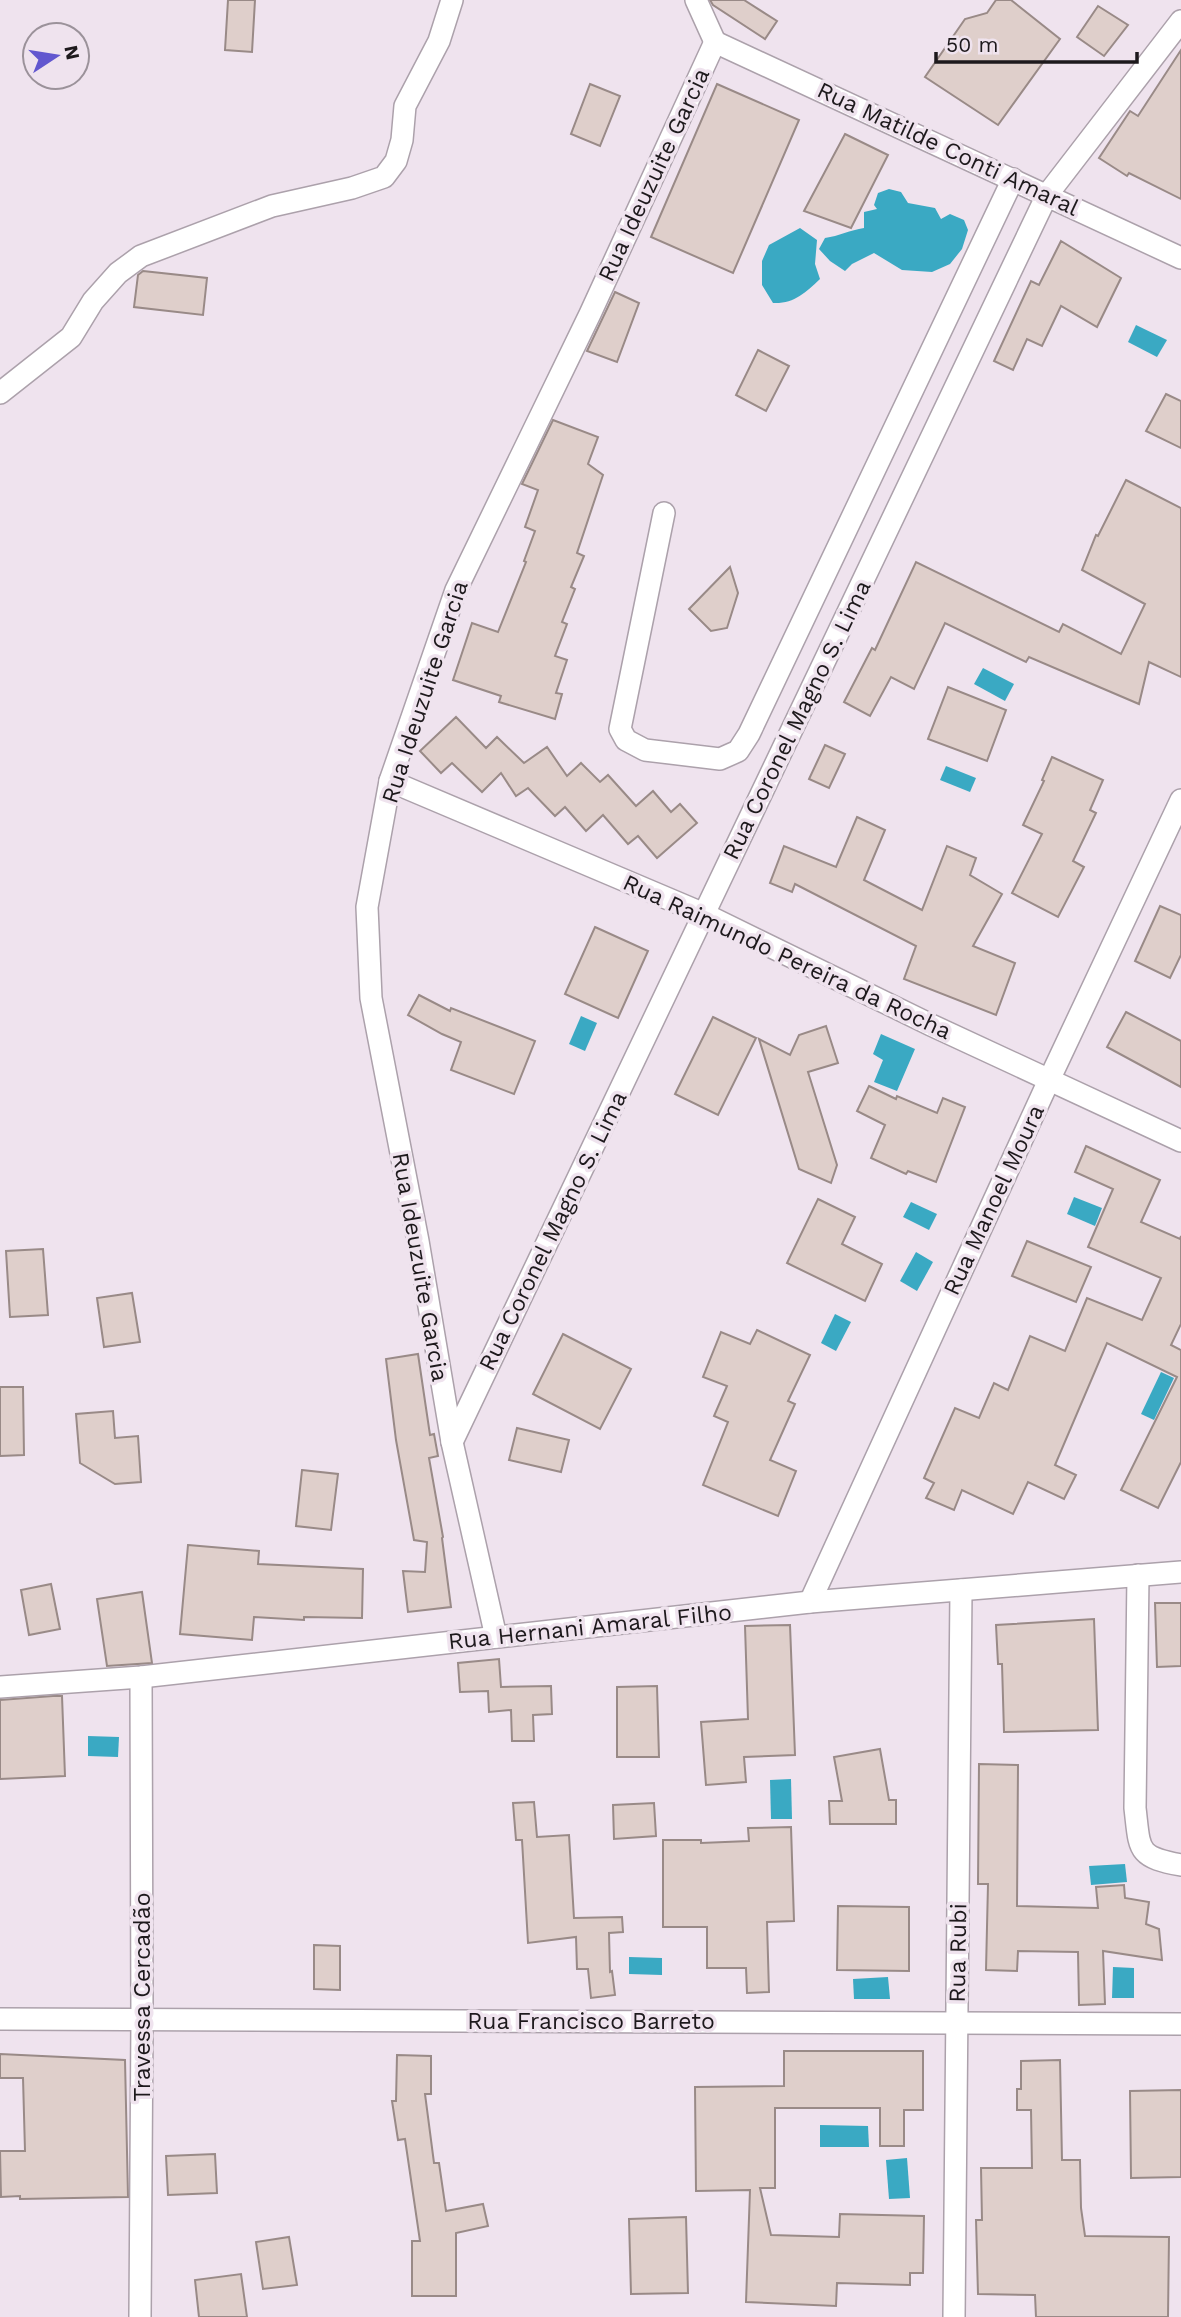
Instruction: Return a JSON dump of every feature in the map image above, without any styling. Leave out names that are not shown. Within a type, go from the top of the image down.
[{"type":"street","points":[[0,393],[71,337],[93,302],[118,273],[141,256],[272,206],[352,188],[384,177],[396,161],[402,140],[405,106],[439,41],[452,0]]},
{"type":"street","points":[[696,0],[715,42]]},
{"type":"street","name":"Rua Coronel Magno S. Lima","points":[[452,1442],[1047,195],[1181,21]]},
{"type":"street","name":"Rua Matilde Conti Amaral","points":[[715,42],[1181,258]]},
{"type":"street","name":"Rua Ideuzuite Garcia","points":[[496,1637],[452,1442],[418,1241],[371,998],[367,908],[390,781],[456,590],[590,314],[715,42]]},
{"type":"street","points":[[664,513],[620,729],[626,740],[645,750],[720,759],[738,751],[749,734],[1013,179]]},
{"type":"street","name":"Rua Raimundo Pereira da Rocha","points":[[390,781],[704,914],[932,1026],[1181,1141]]},
{"type":"street","name":"Rua Manoel Moura","points":[[810,1602],[1049,1079],[1181,800]]},
{"type":"street","name":"Rua Hernani Amaral Filho","points":[[0,1687],[141,1676],[810,1602],[1181,1572]]},
{"type":"street","points":[[1138,1575],[1135,1808],[1139,1845],[1149,1858],[1181,1865]]},
{"type":"street","name":"Rua Rubi","points":[[954,2317],[961,1590]]},
{"type":"street","name":"Travessa Cercadão","points":[[140,2317],[141,1676]]},
{"type":"street","name":"Rua Francisco Barreto","points":[[0,2019],[1181,2024]]},
{"type":"water","points":[[889,189],[901,192],[908,203],[935,208],[941,219],[950,214],[964,220],[968,230],[962,249],[950,264],[932,272],[902,270],[874,253],[852,264],[845,271],[819,249],[825,238],[864,228],[864,212],[877,209],[874,205],[878,193]]},
{"type":"water","points":[[800,228],[817,240],[815,264],[820,279],[793,300],[773,303],[762,285],[762,261],[769,245]]},
{"type":"water","points":[[1136,325],[1167,340],[1157,357],[1128,342]]},
{"type":"water","points":[[983,668],[1014,684],[1005,701],[974,684]]},
{"type":"water","points":[[946,766],[976,778],[970,792],[940,780]]},
{"type":"water","points":[[581,1016],[597,1023],[585,1051],[569,1044]]},
{"type":"water","points":[[881,1034],[915,1049],[897,1091],[874,1082],[883,1060],[873,1054]]},
{"type":"water","points":[[1074,1197],[1102,1208],[1095,1226],[1067,1214]]},
{"type":"water","points":[[911,1202],[937,1214],[929,1230],[903,1217]]},
{"type":"water","points":[[916,1252],[933,1262],[917,1291],[900,1281]]},
{"type":"water","points":[[835,1314],[851,1322],[836,1351],[821,1343]]},
{"type":"water","points":[[1161,1372],[1174,1378],[1154,1420],[1141,1414]]},
{"type":"water","points":[[88,1736],[119,1737],[118,1757],[88,1756]]},
{"type":"water","points":[[791,1779],[792,1819],[771,1819],[770,1780]]},
{"type":"water","points":[[1125,1864],[1127,1882],[1091,1885],[1089,1866]]},
{"type":"water","points":[[629,1957],[662,1958],[662,1975],[629,1974]]},
{"type":"water","points":[[1113,1967],[1134,1968],[1134,1998],[1112,1998]]},
{"type":"water","points":[[888,1977],[890,1999],[854,1999],[853,1979]]},
{"type":"water","points":[[820,2125],[868,2126],[869,2147],[820,2147]]},
{"type":"water","points":[[907,2158],[910,2198],[889,2199],[886,2160]]},
{"type":"building","points":[[228,0],[255,0],[252,52],[225,50]]},
{"type":"building","points":[[710,0],[744,0],[777,21],[765,39],[713,5]]},
{"type":"building","points":[[996,0],[1011,0],[1060,39],[998,125],[925,77],[965,19],[987,13]]},
{"type":"building","points":[[1098,6],[1128,25],[1104,56],[1077,37]]},
{"type":"building","points":[[1181,50],[1181,199],[1129,173],[1127,176],[1099,158],[1130,111],[1138,116]]},
{"type":"building","points":[[590,84],[620,96],[600,146],[571,134]]},
{"type":"building","points":[[717,84],[799,120],[733,273],[651,237]]},
{"type":"building","points":[[845,134],[888,155],[851,228],[804,211]]},
{"type":"building","points":[[1061,241],[1121,278],[1097,327],[1061,306],[1042,346],[1027,339],[1013,370],[994,361],[1031,281],[1039,285]]},
{"type":"building","points":[[143,271],[207,278],[203,315],[134,307],[138,275]]},
{"type":"building","points":[[615,292],[639,303],[617,362],[587,351]]},
{"type":"building","points":[[758,350],[789,366],[766,411],[736,395]]},
{"type":"building","points":[[1166,394],[1181,401],[1181,448],[1146,431]]},
{"type":"building","points":[[553,420],[598,437],[588,464],[603,475],[577,553],[584,556],[571,587],[575,589],[562,622],[567,624],[555,656],[567,660],[556,693],[562,694],[555,719],[499,702],[501,696],[453,680],[472,623],[498,632],[526,562],[524,561],[535,531],[525,527],[538,490],[522,484]]},
{"type":"building","points":[[1126,480],[1181,508],[1181,677],[1149,662],[1139,704],[1029,657],[1026,662],[945,623],[914,689],[891,677],[870,716],[844,702],[872,648],[875,650],[916,562],[1059,632],[1063,624],[1121,654],[1145,604],[1082,570],[1096,535],[1098,536]]},
{"type":"building","points":[[730,567],[738,593],[727,628],[711,631],[689,609]]},
{"type":"building","points":[[948,687],[1006,710],[987,761],[928,739]]},
{"type":"building","points":[[456,717],[486,748],[497,737],[524,763],[547,747],[567,776],[581,763],[600,782],[608,775],[636,806],[653,791],[671,812],[680,804],[697,823],[657,858],[638,836],[628,844],[603,815],[586,831],[565,807],[555,816],[528,788],[516,796],[501,773],[482,792],[452,763],[441,773],[420,751]]},
{"type":"building","points":[[825,745],[845,754],[829,788],[809,779]]},
{"type":"building","points":[[1052,757],[1103,780],[1090,810],[1096,813],[1073,861],[1084,867],[1058,917],[1012,893],[1042,834],[1023,825]]},
{"type":"building","points":[[857,817],[885,830],[864,880],[922,910],[947,846],[976,858],[970,875],[1002,894],[973,946],[1015,963],[996,1015],[904,979],[916,946],[795,884],[792,892],[770,883],[784,846],[836,867]]},
{"type":"building","points":[[1160,906],[1181,915],[1181,955],[1170,978],[1135,961]]},
{"type":"building","points":[[595,927],[648,951],[618,1018],[565,994]]},
{"type":"building","points":[[419,995],[450,1011],[451,1008],[535,1041],[514,1094],[451,1070],[461,1042],[408,1015]]},
{"type":"building","points":[[1126,1012],[1181,1041],[1181,1087],[1107,1047]]},
{"type":"building","points":[[713,1017],[756,1038],[718,1115],[675,1094]]},
{"type":"building","points":[[826,1026],[838,1063],[808,1072],[837,1165],[831,1183],[799,1169],[759,1039],[790,1055],[799,1035]]},
{"type":"building","points":[[869,1086],[896,1099],[897,1096],[937,1113],[943,1098],[965,1107],[936,1182],[908,1171],[906,1174],[871,1158],[885,1125],[857,1111]]},
{"type":"building","points":[[1086,1146],[1160,1180],[1141,1222],[1180,1239],[1181,1236],[1181,1324],[1171,1345],[1181,1350],[1181,1462],[1158,1508],[1121,1490],[1177,1377],[1107,1343],[1055,1465],[1076,1475],[1064,1499],[1028,1482],[1013,1514],[962,1490],[954,1510],[926,1498],[934,1483],[924,1478],[955,1408],[979,1418],[994,1383],[1008,1390],[1030,1336],[1065,1351],[1087,1298],[1142,1320],[1161,1278],[1088,1247],[1113,1189],[1075,1172]]},
{"type":"building","points":[[818,1199],[855,1217],[842,1244],[882,1264],[865,1301],[787,1263]]},
{"type":"building","points":[[1027,1241],[1091,1267],[1076,1302],[1012,1276]]},
{"type":"building","points":[[43,1249],[48,1315],[10,1317],[6,1251]]},
{"type":"building","points":[[132,1293],[140,1342],[104,1347],[97,1298]]},
{"type":"building","points":[[757,1330],[810,1355],[788,1401],[795,1404],[770,1460],[796,1471],[778,1516],[703,1485],[728,1422],[714,1416],[727,1386],[703,1377],[721,1332],[750,1344]]},
{"type":"building","points":[[563,1334],[631,1369],[600,1429],[533,1394]]},
{"type":"building","points":[[418,1354],[430,1435],[434,1434],[438,1456],[429,1458],[443,1537],[451,1607],[408,1612],[403,1571],[425,1572],[427,1542],[414,1540],[396,1440],[386,1359]]},
{"type":"building","points":[[0,1387],[23,1387],[24,1455],[0,1456]]},
{"type":"building","points":[[113,1411],[115,1438],[138,1436],[141,1482],[115,1484],[80,1463],[76,1414]]},
{"type":"building","points":[[517,1428],[569,1440],[561,1472],[509,1460]]},
{"type":"building","points":[[302,1470],[338,1474],[331,1530],[296,1526]]},
{"type":"building","points":[[188,1545],[259,1551],[258,1564],[363,1569],[362,1618],[304,1617],[304,1620],[254,1617],[252,1640],[180,1634]]},
{"type":"building","points":[[51,1584],[60,1629],[29,1635],[21,1590]]},
{"type":"building","points":[[142,1592],[152,1663],[107,1666],[97,1599]]},
{"type":"building","points":[[1155,1603],[1181,1603],[1181,1666],[1157,1667]]},
{"type":"building","points":[[1094,1619],[1098,1730],[1004,1732],[1002,1664],[998,1664],[996,1625]]},
{"type":"building","points":[[790,1625],[795,1755],[744,1757],[746,1782],[706,1785],[701,1722],[748,1719],[745,1626]]},
{"type":"building","points":[[499,1659],[501,1687],[551,1686],[552,1714],[533,1715],[534,1741],[512,1741],[511,1710],[489,1712],[488,1691],[460,1692],[458,1663]]},
{"type":"building","points":[[657,1686],[659,1757],[617,1757],[617,1687]]},
{"type":"building","points":[[62,1696],[65,1776],[0,1779],[0,1700]]},
{"type":"building","points":[[880,1749],[889,1800],[896,1800],[896,1824],[830,1824],[829,1801],[842,1801],[834,1757]]},
{"type":"building","points":[[979,1764],[1018,1765],[1017,1906],[1098,1908],[1096,1887],[1124,1885],[1125,1898],[1149,1902],[1146,1924],[1159,1929],[1162,1960],[1103,1951],[1105,2004],[1079,2005],[1078,1952],[1018,1951],[1017,1971],[986,1970],[988,1884],[978,1884]]},
{"type":"building","points":[[534,1802],[537,1837],[569,1835],[574,1918],[622,1917],[623,1932],[609,1933],[610,1972],[612,1971],[615,1995],[591,1998],[588,1969],[577,1969],[576,1937],[528,1943],[522,1840],[516,1840],[513,1803]]},
{"type":"building","points":[[654,1803],[656,1836],[614,1839],[613,1805]]},
{"type":"building","points":[[791,1827],[794,1921],[767,1922],[769,1992],[747,1993],[746,1968],[707,1968],[707,1927],[663,1927],[663,1840],[701,1840],[701,1843],[749,1841],[748,1828]]},
{"type":"building","points":[[838,1906],[909,1907],[909,1971],[837,1970]]},
{"type":"building","points":[[314,1945],[340,1946],[340,1990],[314,1989]]},
{"type":"building","points":[[784,2051],[923,2051],[923,2110],[904,2110],[904,2146],[880,2146],[880,2108],[775,2108],[775,2188],[760,2188],[771,2235],[839,2237],[840,2214],[924,2216],[923,2273],[910,2273],[910,2285],[837,2283],[836,2306],[746,2302],[750,2190],[696,2191],[695,2087],[784,2086]]},
{"type":"building","points":[[0,2054],[125,2060],[128,2197],[1,2197],[0,2151],[25,2151],[23,2078],[0,2078]]},
{"type":"building","points":[[397,2055],[431,2056],[431,2094],[425,2094],[434,2163],[439,2163],[446,2211],[483,2204],[488,2226],[456,2233],[456,2296],[412,2296],[412,2241],[420,2241],[405,2139],[398,2140],[392,2101],[396,2101]]},
{"type":"building","points":[[1060,2060],[1062,2160],[1080,2160],[1081,2208],[1085,2236],[1169,2237],[1168,2317],[1036,2317],[1035,2295],[978,2294],[976,2220],[982,2220],[981,2168],[1032,2168],[1031,2110],[1017,2110],[1017,2089],[1021,2089],[1021,2061]]},
{"type":"building","points":[[1181,2090],[1181,2177],[1131,2178],[1130,2091]]},
{"type":"building","points":[[215,2154],[217,2193],[168,2195],[166,2156]]},
{"type":"building","points":[[686,2217],[688,2293],[631,2294],[629,2219]]},
{"type":"building","points":[[289,2237],[297,2285],[263,2289],[256,2242]]},
{"type":"building","points":[[241,2274],[247,2317],[199,2317],[195,2280]]}]
